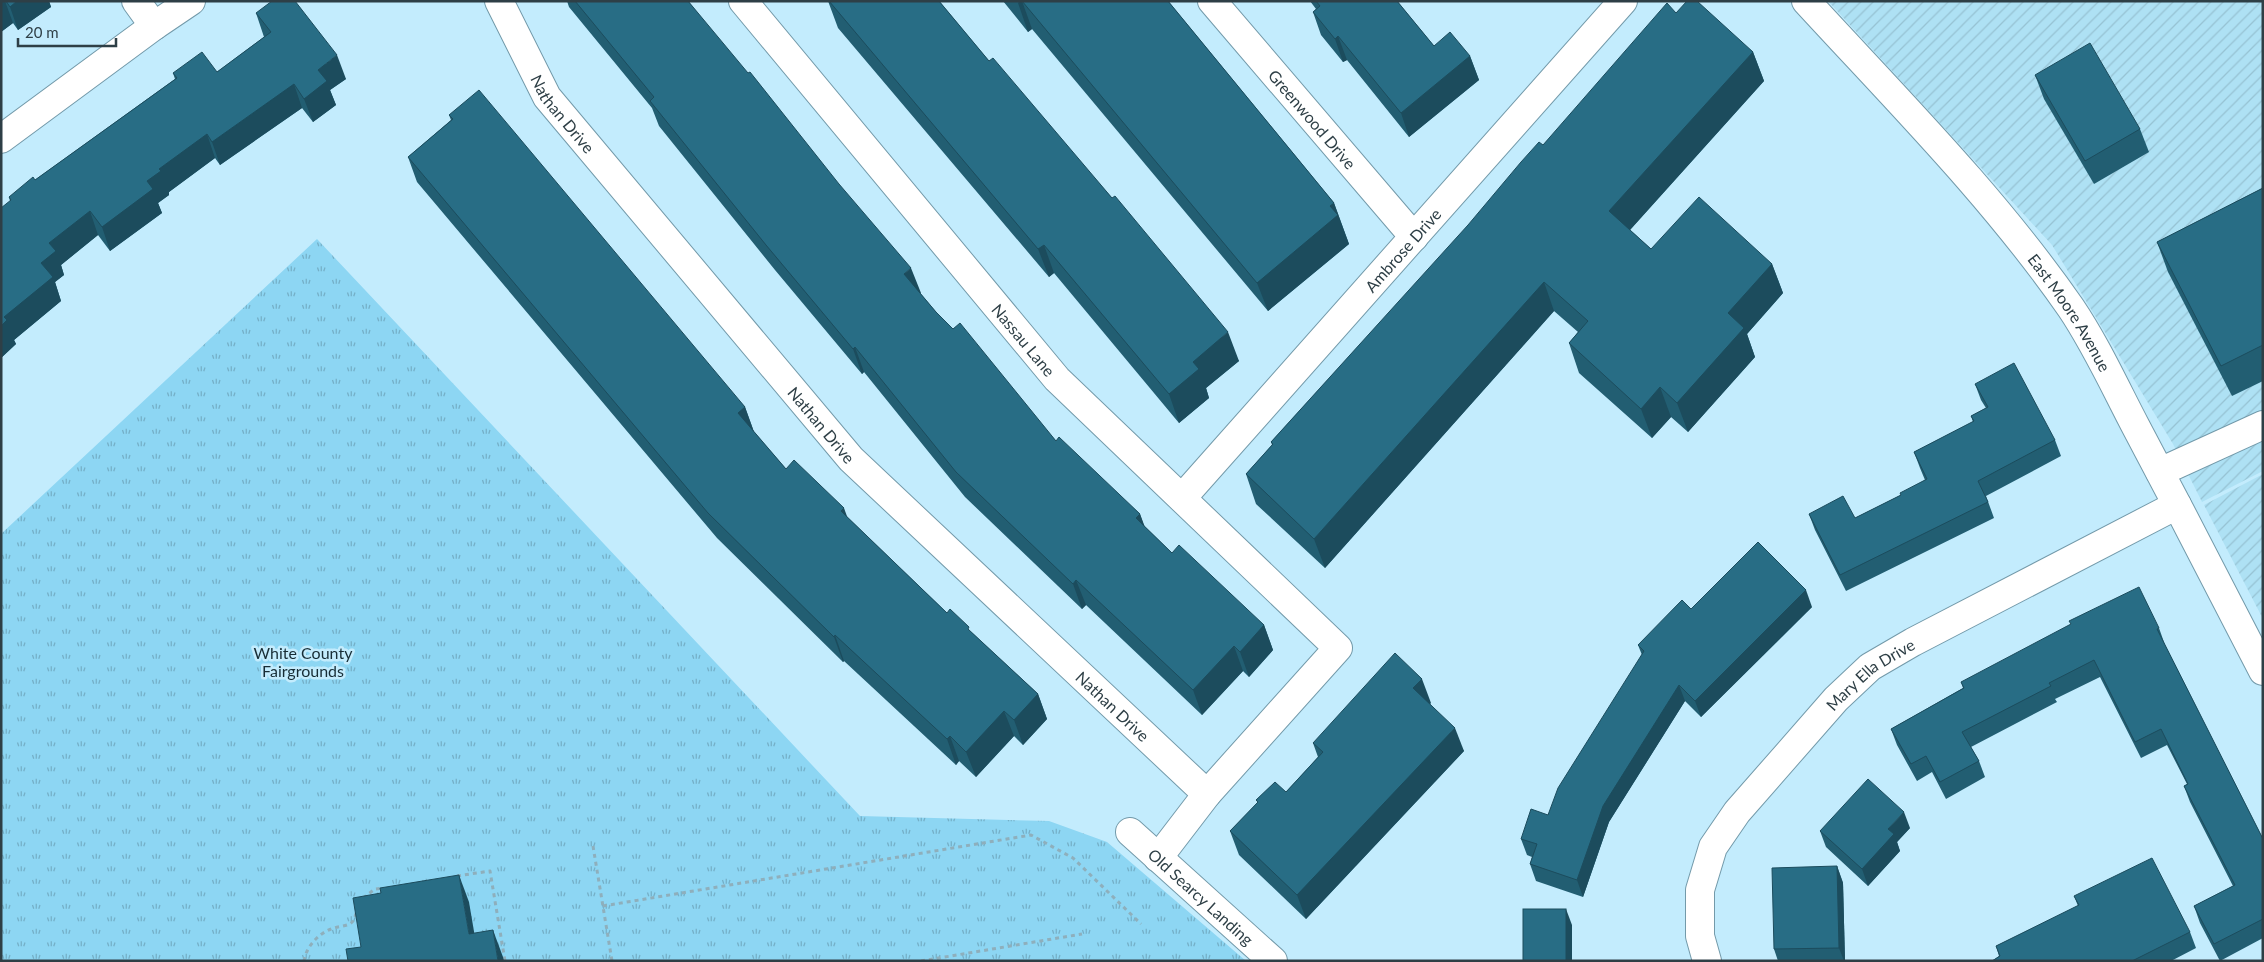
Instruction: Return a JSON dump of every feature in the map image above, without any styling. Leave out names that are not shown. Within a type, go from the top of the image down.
[{"type":"street","points":[[136,1],[154,26]]},
{"type":"street","points":[[1,139],[154,26],[191,1]]},
{"type":"street","name":"Nathan Drive","points":[[499,1],[548,98],[851,459],[1207,794]]},
{"type":"street","name":"Nassau Lane","points":[[743,1],[1057,378],[1338,648],[1207,794]]},
{"type":"street","name":"Greenwood Drive","points":[[1212,1],[1414,236]]},
{"type":"street","name":"Ambrose Drive","points":[[1182,498],[1623,1]]},
{"type":"street","name":"East Moore Avenue","points":[[1806,1],[1964,173],[2020,238],[2072,310],[2178,505],[2263,671]]},
{"type":"street","points":[[2160,472],[2263,425]]},
{"type":"street","name":"Mary Ella Drive","points":[[1707,961],[1700,936],[1700,890],[1713,847],[1736,812],[1836,699],[1870,668],[1912,642],[2178,505]]},
{"type":"street","points":[[1158,858],[1207,794]]},
{"type":"street","name":"Old Searcy Landing","points":[[1130,832],[1273,961]]},
{"type":"path","points":[[602,906],[1031,835],[1072,858],[1141,924]]},
{"type":"path","points":[[593,846],[612,961]]},
{"type":"path","points":[[452,877],[490,871],[505,961]]},
{"type":"path","points":[[360,902],[375,889],[385,888]]},
{"type":"path","points":[[304,961],[311,944],[319,935],[330,929],[351,924],[358,907]]},
{"type":"path","points":[[921,961],[1082,934]]},
{"type":"shaded area","points":[[1828,1],[2263,1],[2263,471],[2202,502],[2173,444],[2052,245]]},
{"type":"shaded area","points":[[2263,474],[2263,619],[2204,505]]},
{"type":"green space","name":"White County Fairgrounds","points":[[317,239],[860,816],[1049,821],[1107,842],[1246,961],[1,961],[1,534]]},
{"type":"building","points":[[6,1],[17,1],[10,7]]},
{"type":"building","points":[[272,1],[295,1],[337,55],[318,70],[327,81],[304,99],[294,84],[212,142],[207,134],[159,169],[161,171],[147,181],[153,189],[102,227],[90,211],[49,243],[56,251],[41,263],[53,277],[4,317],[7,320],[1,326],[1,208],[11,200],[9,197],[33,177],[35,180],[177,78],[173,73],[202,52],[217,72],[271,32],[256,13]]},
{"type":"building","points":[[575,1],[688,1],[748,73],[750,72],[839,184],[911,268],[904,274],[936,312],[953,329],[960,323],[1056,441],[1059,437],[1140,514],[1136,518],[1172,553],[1179,545],[1264,625],[1240,652],[1234,646],[1193,690],[1076,580],[1073,584],[956,472],[855,347],[853,349],[766,245],[650,101],[654,97]]},
{"type":"building","points":[[829,1],[939,1],[989,61],[993,58],[1112,198],[1115,196],[1228,332],[1193,362],[1199,369],[1169,394],[1044,245],[1038,249]]},
{"type":"building","points":[[1022,1],[1168,1],[1334,203],[1330,206],[1338,215],[1257,283]]},
{"type":"building","points":[[1316,1],[1397,1],[1434,46],[1450,32],[1470,56],[1401,113],[1338,36],[1335,39],[1313,12],[1320,6]]},
{"type":"building","points":[[1687,1],[1697,1],[1753,52],[1609,211],[1651,249],[1699,197],[1772,264],[1728,313],[1744,328],[1677,403],[1660,387],[1641,409],[1569,343],[1588,321],[1544,282],[1314,539],[1246,474],[1273,444],[1271,442],[1468,225],[1521,162],[1539,142],[1543,145],[1667,3],[1676,13]]},
{"type":"building","points":[[2090,43],[2140,129],[2085,161],[2035,75]]},
{"type":"building","points":[[479,90],[745,407],[738,413],[786,469],[794,460],[844,508],[841,511],[947,613],[950,609],[969,627],[968,629],[1038,694],[1014,720],[1004,711],[966,752],[950,736],[947,739],[835,635],[834,637],[708,513],[408,157],[453,119],[449,115]]},
{"type":"building","points":[[2263,188],[2263,345],[2221,366],[2157,242]]},
{"type":"building","points":[[2014,363],[2055,440],[1978,481],[1988,502],[1840,575],[1809,514],[1843,496],[1855,518],[1901,495],[1900,493],[1927,479],[1914,452],[1974,421],[1971,416],[1988,407],[1975,384]]},
{"type":"building","points":[[1758,542],[1806,590],[1695,701],[1679,685],[1603,806],[1577,880],[1530,864],[1537,844],[1521,839],[1531,809],[1548,815],[1558,788],[1644,651],[1638,645],[1682,600],[1691,609]]},
{"type":"building","points":[[2139,587],[2159,628],[2157,629],[2263,839],[2263,919],[2214,944],[2194,906],[2235,885],[2184,786],[2188,784],[2161,729],[2135,742],[2094,660],[2049,683],[2051,686],[1962,732],[1979,761],[1940,782],[1926,756],[1911,764],[1891,729],[1964,688],[1961,682],[2071,624],[2069,621]]},
{"type":"building","points":[[1395,653],[1422,679],[1413,688],[1455,728],[1297,895],[1230,831],[1258,802],[1256,800],[1275,782],[1286,792],[1323,752],[1313,743]]},
{"type":"building","points":[[1868,779],[1904,812],[1888,829],[1894,834],[1862,869],[1820,831]]},
{"type":"building","points":[[2152,858],[2190,932],[2132,961],[1992,961],[2000,956],[1996,946],[2079,905],[2074,896]]},
{"type":"building","points":[[1837,866],[1839,948],[1774,949],[1772,868]]},
{"type":"building","points":[[459,875],[469,934],[493,930],[498,961],[348,961],[346,949],[361,947],[353,898],[381,893],[380,888]]},
{"type":"building","points":[[1523,909],[1566,909],[1566,961],[1523,961]]}]
